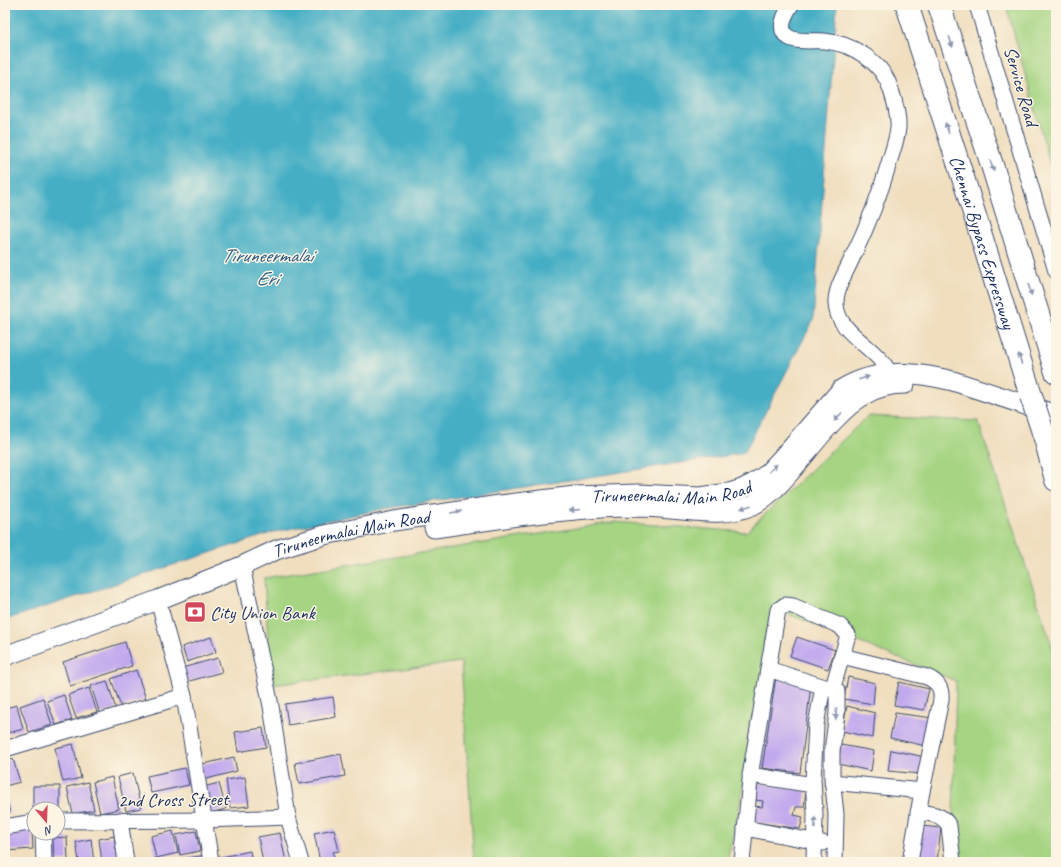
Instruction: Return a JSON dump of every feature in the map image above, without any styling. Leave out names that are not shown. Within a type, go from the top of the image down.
[{"type":"highway","name":"Chennai Bypass Expressway","points":[[907,5],[1031,396],[1050,432],[1056,480]]},
{"type":"highway","name":"Chennai Bypass Expressway","points":[[939,5],[992,165],[1056,372]]},
{"type":"main road","name":"Tiruneermalai Main Road","points":[[5,656],[158,600],[242,566],[277,556],[334,544],[527,515],[624,507],[711,512],[733,511],[744,508],[762,500],[778,486],[852,403],[864,394],[874,390],[890,380],[924,375],[953,381],[1056,415]]},
{"type":"main road","name":"Tiruneermalai Main Road","points":[[890,380],[910,384],[935,386],[1050,432]]},
{"type":"street","points":[[791,5],[782,25],[783,32],[787,37],[793,39],[824,40],[854,48],[871,60],[882,71],[890,86],[893,97],[898,128],[892,151],[879,197],[838,289],[836,306],[844,325],[884,365],[890,380]]},
{"type":"street","name":"Service Road","points":[[977,5],[1056,270]]},
{"type":"street","points":[[242,566],[271,706],[288,817],[301,862]]},
{"type":"street","points":[[158,600],[184,696],[211,862]]},
{"type":"street","points":[[742,862],[750,775],[778,610],[785,605],[792,606],[840,626],[848,635],[831,688],[822,692],[816,725],[813,785],[815,813],[814,862]]},
{"type":"street","points":[[842,656],[927,677],[940,685],[942,692],[941,700],[922,791],[910,862]]},
{"type":"street","points":[[768,669],[837,691],[837,713],[832,751],[832,782],[836,814],[835,862]]},
{"type":"street","points":[[5,749],[184,696]]},
{"type":"street","points":[[750,775],[813,785]]},
{"type":"street","points":[[832,782],[922,791]]},
{"type":"street","points":[[918,812],[937,815],[947,821],[949,826],[953,862]]},
{"type":"street","name":"2nd Cross Street","points":[[66,821],[204,820],[288,817]]},
{"type":"street","points":[[120,820],[126,862]]},
{"type":"street","points":[[5,826],[26,823]]},
{"type":"street","points":[[745,828],[836,846]]},
{"type":"street","points":[[43,841],[44,862]]},
{"type":"green space","points":[[1006,5],[1056,5],[1056,186]]},
{"type":"green space","points":[[868,416],[978,421],[1056,658],[1056,862],[952,862],[956,681],[783,612],[727,862],[474,862],[461,662],[271,685],[264,578],[615,522],[746,532]]},
{"type":"water","name":"Tiruneermalai Eri","points":[[5,5],[837,5],[813,321],[744,453],[383,509],[274,532],[5,620]]},
{"type":"building","points":[[211,637],[216,652],[187,662],[182,647]]},
{"type":"building","points":[[797,637],[835,650],[828,669],[790,656]]},
{"type":"building","points":[[125,642],[132,666],[70,686],[63,662]]},
{"type":"building","points":[[218,658],[222,672],[186,682],[182,668]]},
{"type":"building","points":[[136,670],[146,699],[121,707],[111,679]]},
{"type":"building","points":[[776,677],[811,685],[800,773],[762,768]]},
{"type":"building","points":[[848,677],[875,683],[873,704],[844,699]]},
{"type":"building","points":[[107,681],[116,709],[100,714],[91,686]]},
{"type":"building","points":[[899,682],[929,689],[924,710],[894,705]]},
{"type":"building","points":[[89,688],[97,712],[76,718],[68,695]]},
{"type":"building","points":[[64,695],[72,720],[56,725],[47,701]]},
{"type":"building","points":[[333,697],[336,717],[288,725],[285,704]]},
{"type":"building","points":[[43,698],[52,725],[29,732],[20,706]]},
{"type":"building","points":[[17,705],[23,729],[9,733],[5,719],[5,708]]},
{"type":"building","points":[[847,706],[875,713],[873,738],[842,731]]},
{"type":"building","points":[[895,713],[933,718],[926,746],[890,738]]},
{"type":"building","points":[[263,728],[266,747],[238,752],[235,732]]},
{"type":"building","points":[[73,744],[81,778],[63,782],[55,748]]},
{"type":"building","points":[[841,745],[874,751],[871,771],[838,764]]},
{"type":"building","points":[[891,750],[925,757],[921,774],[888,771]]},
{"type":"building","points":[[341,754],[345,776],[299,784],[295,763]]},
{"type":"building","points":[[234,757],[237,771],[203,780],[199,765]]},
{"type":"building","points":[[13,759],[20,782],[5,786],[5,762]]},
{"type":"building","points":[[185,768],[189,785],[151,793],[147,776]]},
{"type":"building","points":[[133,773],[141,808],[126,811],[118,777]]},
{"type":"building","points":[[112,777],[119,809],[100,813],[93,782]]},
{"type":"building","points":[[245,777],[249,806],[230,808],[226,780]]},
{"type":"building","points":[[88,782],[94,810],[73,814],[67,787]]},
{"type":"building","points":[[219,783],[226,809],[210,813],[203,787]]},
{"type":"building","points":[[758,783],[806,791],[804,807],[796,807],[794,815],[803,817],[800,829],[754,822],[754,806],[762,807],[763,801],[755,800]]},
{"type":"building","points":[[33,786],[60,786],[60,801],[33,801]]},
{"type":"building","points":[[5,793],[10,813],[5,814]]},
{"type":"building","points":[[921,826],[941,828],[937,862],[915,862]]},
{"type":"building","points":[[334,829],[339,851],[333,852],[335,862],[320,862],[314,833]]},
{"type":"building","points":[[26,831],[26,841],[33,841],[33,849],[5,851],[5,833]]},
{"type":"building","points":[[173,831],[178,853],[156,858],[151,836]]},
{"type":"building","points":[[196,831],[200,851],[180,855],[176,835]]},
{"type":"building","points":[[280,833],[286,862],[263,862],[258,837]]},
{"type":"building","points":[[114,836],[118,861],[102,862],[99,839]]},
{"type":"building","points":[[66,837],[68,861],[54,861],[53,841],[66,841]]},
{"type":"building","points":[[91,839],[94,862],[79,862],[76,842]]},
{"type":"building","points":[[250,851],[252,862],[218,862],[217,858]]},
{"type":"building","points":[[205,855],[206,862],[173,862],[173,861]]},
{"type":"place","name":"City Union Bank","points":[[195,612]]}]
